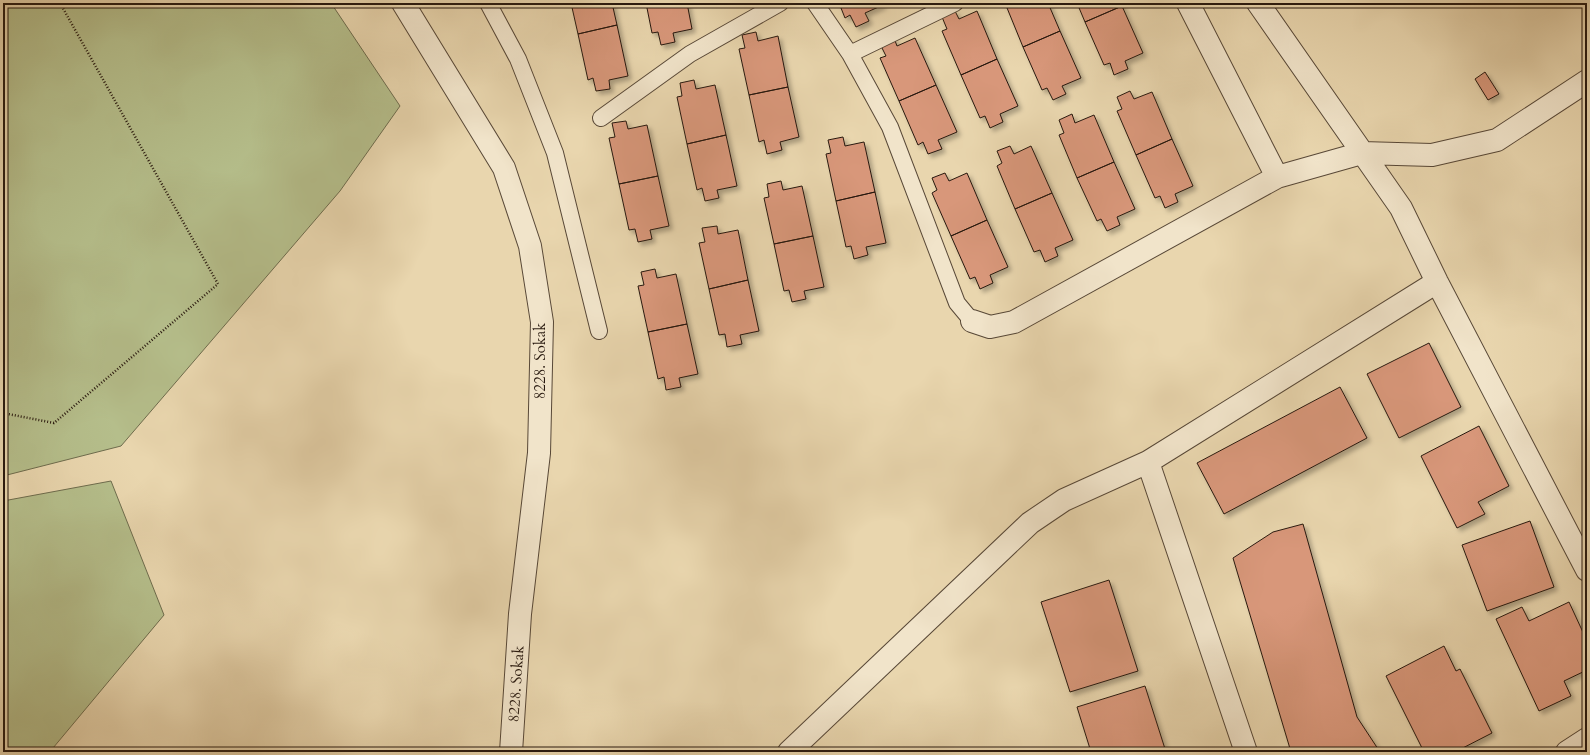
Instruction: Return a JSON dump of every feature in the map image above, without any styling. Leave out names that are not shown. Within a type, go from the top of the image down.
[{"type":"street","name":"8228. Sokak","points":[[403,3],[504,168],[530,246],[542,322],[539,453],[520,614],[511,752]]},
{"type":"street","points":[[1188,3],[1277,177]]},
{"type":"street","points":[[1258,3],[1401,208],[1437,282],[1587,570]]},
{"type":"street","points":[[972,321],[990,326],[1014,322],[1277,177],[1362,153],[1432,155],[1497,140],[1587,81]]},
{"type":"street","points":[[789,752],[1030,523],[1064,500],[1148,462],[1437,282]]},
{"type":"street","points":[[1148,462],[1246,752]]},
{"type":"street","points":[[1567,752],[1587,739]]},
{"type":"lane","points":[[488,3],[518,59],[555,153],[599,331]]},
{"type":"lane","points":[[601,118],[690,54],[780,3]]},
{"type":"lane","points":[[814,3],[850,54],[890,127],[957,303],[972,321]]},
{"type":"lane","points":[[850,54],[955,3]]},
{"type":"path","points":[[3,414],[54,423],[218,284],[60,3]]},
{"type":"green space","points":[[3,3],[331,3],[400,106],[340,191],[121,446],[3,476]]},
{"type":"green space","points":[[111,481],[164,615],[49,752],[3,752],[3,501]]},
{"type":"building","points":[[571,3],[612,3],[617,25],[578,34]]},
{"type":"building","points":[[646,3],[687,3],[692,29],[673,33],[675,42],[661,45],[658,32],[652,33]]},
{"type":"building","points":[[839,3],[882,3],[883,5],[865,13],[869,21],[856,27],[850,15],[845,18]]},
{"type":"building","points":[[1005,3],[1048,3],[1060,31],[1023,47]]},
{"type":"building","points":[[1077,3],[1121,3],[1122,6],[1085,22]]},
{"type":"building","points":[[1122,6],[1143,53],[1125,61],[1128,69],[1114,75],[1110,63],[1104,65],[1085,22]]},
{"type":"building","points":[[955,11],[959,19],[977,11],[997,59],[961,75],[942,31],[947,29],[942,17]]},
{"type":"building","points":[[617,25],[628,76],[609,80],[610,89],[596,91],[593,78],[588,80],[578,34]]},
{"type":"building","points":[[1060,31],[1081,78],[1062,86],[1066,94],[1053,100],[1047,88],[1042,90],[1023,47]]},
{"type":"building","points":[[756,32],[758,41],[778,36],[788,87],[749,95],[739,49],[745,48],[742,35]]},
{"type":"building","points":[[894,38],[897,46],[915,38],[936,85],[899,101],[880,58],[886,56],[880,44]]},
{"type":"building","points":[[997,59],[1018,106],[1000,114],[1003,122],[990,128],[985,116],[980,118],[961,75]]},
{"type":"building","points":[[1485,72],[1499,94],[1488,100],[1475,79]]},
{"type":"building","points":[[694,80],[696,89],[715,85],[726,135],[687,144],[677,97],[682,96],[680,83]]},
{"type":"building","points":[[936,85],[957,132],[938,140],[942,149],[928,154],[923,142],[918,145],[899,101]]},
{"type":"building","points":[[788,87],[799,137],[780,142],[782,150],[767,154],[764,140],[759,142],[749,95]]},
{"type":"building","points":[[1130,91],[1134,99],[1152,92],[1172,139],[1136,155],[1117,111],[1122,109],[1117,97]]},
{"type":"building","points":[[1072,114],[1075,123],[1094,115],[1114,162],[1077,178],[1059,135],[1064,133],[1059,120]]},
{"type":"building","points":[[626,121],[628,129],[647,125],[658,176],[619,184],[609,138],[615,137],[612,123]]},
{"type":"building","points":[[726,135],[737,186],[717,190],[719,198],[705,201],[702,188],[697,190],[687,144]]},
{"type":"building","points":[[843,137],[845,146],[864,142],[875,192],[836,201],[826,154],[831,153],[828,140]]},
{"type":"building","points":[[1172,139],[1193,186],[1175,194],[1178,202],[1165,208],[1160,196],[1155,198],[1136,155]]},
{"type":"building","points":[[1010,146],[1014,154],[1031,146],[1052,193],[1015,209],[997,166],[1002,163],[997,151]]},
{"type":"building","points":[[1114,162],[1135,209],[1117,217],[1120,225],[1107,231],[1101,219],[1097,221],[1077,178]]},
{"type":"building","points":[[945,173],[949,181],[967,173],[987,220],[951,236],[932,193],[937,190],[932,178]]},
{"type":"building","points":[[658,176],[669,226],[650,230],[652,239],[638,242],[635,229],[629,230],[619,184]]},
{"type":"building","points":[[781,181],[783,190],[802,186],[813,236],[774,244],[764,198],[769,197],[767,184]]},
{"type":"building","points":[[875,192],[886,243],[866,247],[868,255],[854,259],[851,246],[846,247],[836,201]]},
{"type":"building","points":[[1052,193],[1073,240],[1055,248],[1058,256],[1045,262],[1040,250],[1034,252],[1015,209]]},
{"type":"building","points":[[987,220],[1008,267],[990,275],[993,283],[980,289],[975,277],[970,279],[951,236]]},
{"type":"building","points":[[717,226],[718,234],[738,230],[748,280],[709,289],[699,243],[705,242],[702,228]]},
{"type":"building","points":[[813,236],[824,287],[804,291],[806,299],[792,302],[789,290],[784,291],[774,244]]},
{"type":"building","points":[[655,269],[657,278],[676,274],[687,324],[648,332],[638,286],[644,285],[641,272]]},
{"type":"building","points":[[748,280],[759,331],[740,335],[742,344],[727,347],[725,334],[719,335],[709,289]]},
{"type":"building","points":[[687,324],[698,374],[679,378],[681,387],[666,390],[664,377],[658,379],[648,332]]},
{"type":"building","points":[[1429,343],[1461,407],[1399,438],[1367,374]]},
{"type":"building","points":[[1340,387],[1367,438],[1224,514],[1197,463]]},
{"type":"building","points":[[1479,426],[1509,486],[1478,502],[1485,514],[1457,528],[1421,456]]},
{"type":"building","points":[[1530,521],[1554,587],[1487,611],[1462,545]]},
{"type":"building","points":[[1303,524],[1357,717],[1380,752],[1291,752],[1233,558],[1273,532]]},
{"type":"building","points":[[1109,580],[1138,671],[1070,692],[1041,602]]},
{"type":"building","points":[[1569,602],[1587,641],[1587,670],[1564,681],[1571,696],[1539,711],[1496,619],[1522,607],[1529,621]]},
{"type":"building","points":[[1444,646],[1456,671],[1460,669],[1492,733],[1455,752],[1424,752],[1386,676]]},
{"type":"building","points":[[1145,686],[1166,752],[1091,752],[1077,707]]}]
